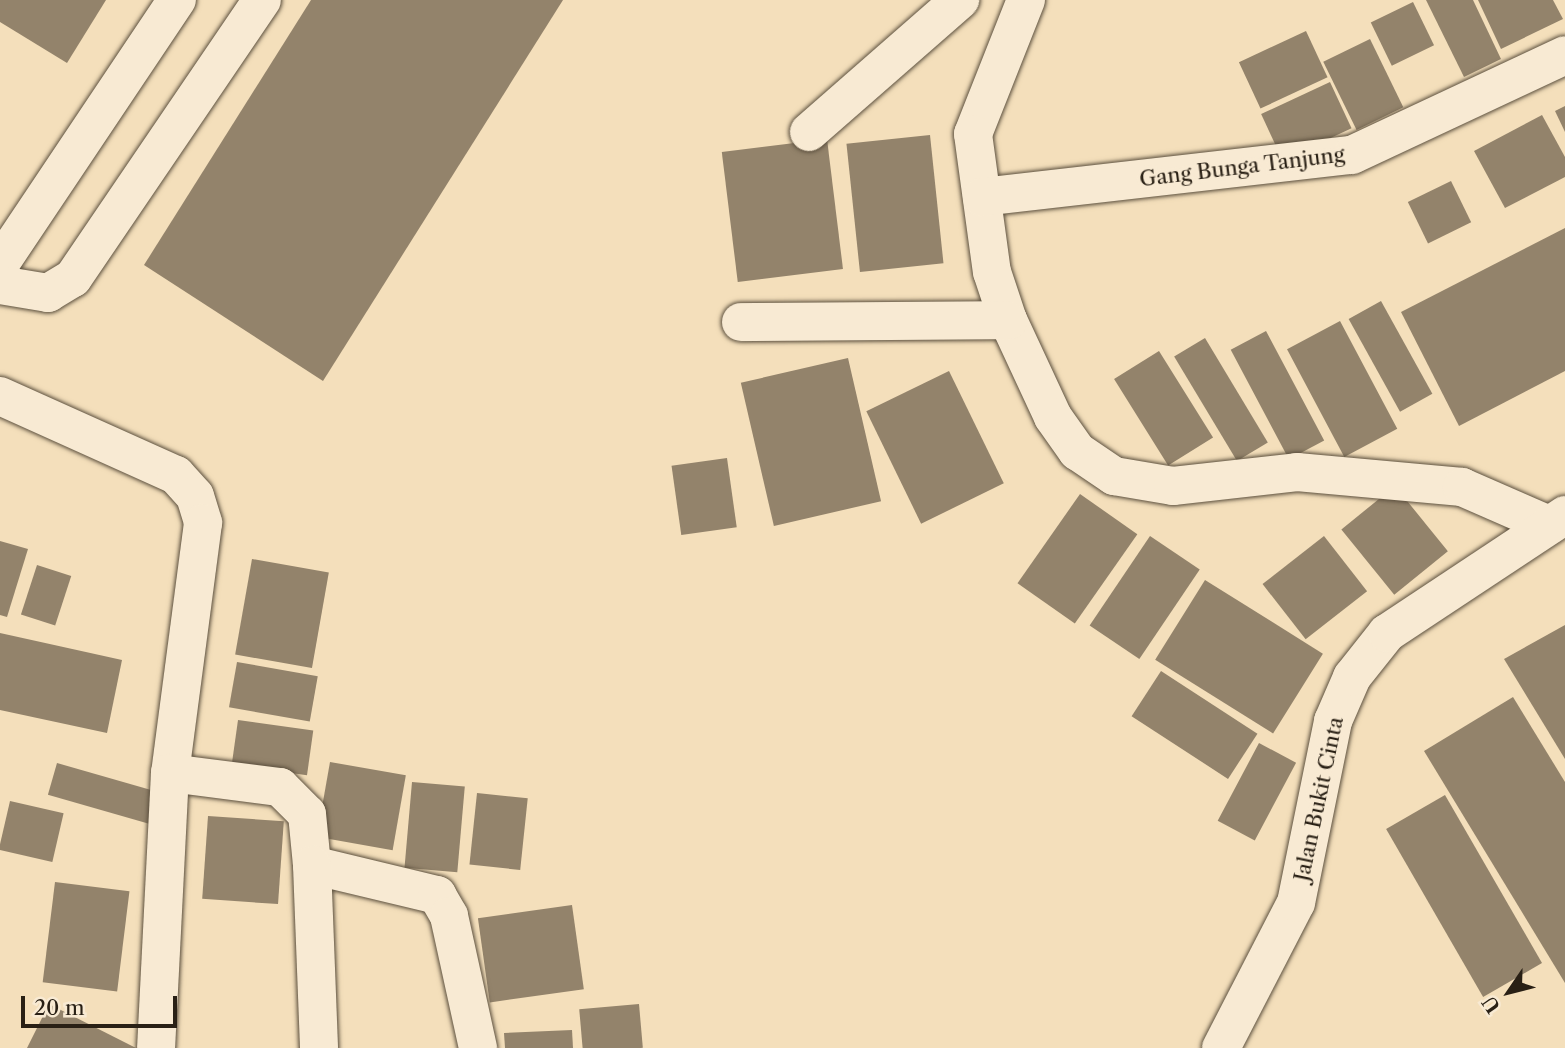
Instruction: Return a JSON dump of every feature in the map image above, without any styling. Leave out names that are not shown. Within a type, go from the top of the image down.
[{"type":"street","points":[[0,264],[177,0]]},
{"type":"street","points":[[0,285],[48,293],[73,278],[261,0]]},
{"type":"street","points":[[810,132],[960,0]]},
{"type":"street","points":[[1026,0],[973,134],[992,272],[1008,320],[1053,417],[1077,451],[1114,476],[1173,486],[1297,472],[1386,476],[1462,487],[1557,520]]},
{"type":"street","name":"Gang Bunga Tanjung","points":[[982,197],[1352,155],[1565,55]]},
{"type":"street","points":[[741,322],[1008,320]]},
{"type":"street","points":[[0,396],[176,475],[195,496],[203,523],[170,773],[156,1048]]},
{"type":"street","name":"Jalan Bukit Cinta","points":[[1221,1048],[1296,903],[1333,721],[1352,677],[1387,633],[1557,520]]},
{"type":"street","points":[[170,773],[280,787],[297,798],[307,814],[312,865],[319,1048]]},
{"type":"street","points":[[312,865],[437,895],[449,916],[478,1048]]},
{"type":"building","points":[[0,0],[106,0],[67,63],[0,22]]},
{"type":"building","points":[[311,0],[563,0],[323,381],[144,265]]},
{"type":"building","points":[[1426,0],[1473,0],[1501,59],[1464,77]]},
{"type":"building","points":[[1478,0],[1553,0],[1563,19],[1501,49]]},
{"type":"building","points":[[1413,2],[1434,45],[1392,66],[1371,23]]},
{"type":"building","points":[[1306,31],[1328,77],[1260,108],[1239,62]]},
{"type":"building","points":[[1370,39],[1403,107],[1357,130],[1323,62]]},
{"type":"building","points":[[1330,82],[1352,128],[1283,160],[1261,114]]},
{"type":"building","points":[[1565,106],[1565,132],[1555,111]]},
{"type":"building","points":[[1542,115],[1565,157],[1565,177],[1505,208],[1474,151]]},
{"type":"building","points":[[930,135],[943,263],[860,272],[846,144]]},
{"type":"building","points":[[827,139],[843,269],[738,282],[722,152]]},
{"type":"building","points":[[1451,181],[1471,222],[1428,243],[1408,202]]},
{"type":"building","points":[[1565,228],[1565,371],[1459,426],[1401,312]]},
{"type":"building","points":[[1381,301],[1432,394],[1400,412],[1349,319]]},
{"type":"building","points":[[1340,321],[1397,429],[1344,457],[1287,349]]},
{"type":"building","points":[[1266,331],[1324,440],[1289,459],[1231,350]]},
{"type":"building","points":[[1205,338],[1268,443],[1237,461],[1174,357]]},
{"type":"building","points":[[1159,351],[1213,438],[1168,466],[1114,379]]},
{"type":"building","points":[[848,358],[881,501],[774,526],[741,383]]},
{"type":"building","points":[[949,371],[1004,483],[921,524],[866,411]]},
{"type":"building","points":[[727,458],[737,527],[681,535],[672,466]]},
{"type":"building","points":[[1395,486],[1448,551],[1394,595],[1341,529]]},
{"type":"building","points":[[1080,494],[1137,534],[1075,623],[1017,583]]},
{"type":"building","points":[[1150,536],[1200,570],[1139,659],[1090,626]]},
{"type":"building","points":[[1324,536],[1367,591],[1306,639],[1263,584]]},
{"type":"building","points":[[0,541],[28,549],[7,617],[0,615]]},
{"type":"building","points":[[252,559],[329,573],[312,668],[235,655]]},
{"type":"building","points":[[37,565],[71,576],[55,626],[21,614]]},
{"type":"building","points":[[1205,580],[1323,654],[1273,733],[1155,660]]},
{"type":"building","points":[[1565,625],[1565,759],[1504,659]]},
{"type":"building","points":[[0,633],[122,660],[107,733],[0,710]]},
{"type":"building","points":[[237,662],[318,676],[310,722],[229,707]]},
{"type":"building","points":[[1161,671],[1257,734],[1228,779],[1132,716]]},
{"type":"building","points":[[1513,697],[1565,782],[1565,983],[1424,751]]},
{"type":"building","points":[[238,720],[313,731],[307,775],[232,765]]},
{"type":"building","points":[[1259,743],[1296,763],[1255,840],[1218,821]]},
{"type":"building","points":[[330,762],[406,775],[393,850],[317,837]]},
{"type":"building","points":[[57,763],[159,792],[150,824],[48,795]]},
{"type":"building","points":[[412,782],[465,787],[457,872],[405,868]]},
{"type":"building","points":[[477,793],[528,798],[520,870],[469,865]]},
{"type":"building","points":[[1445,795],[1542,963],[1483,997],[1386,829]]},
{"type":"building","points":[[10,801],[64,813],[52,862],[0,850]]},
{"type":"building","points":[[208,816],[284,821],[278,904],[202,899]]},
{"type":"building","points":[[55,882],[129,891],[117,991],[43,982]]},
{"type":"building","points":[[572,905],[584,989],[490,1002],[478,918]]},
{"type":"building","points":[[49,1004],[136,1048],[27,1048]]},
{"type":"building","points":[[639,1004],[643,1048],[583,1048],[579,1009]]},
{"type":"building","points":[[572,1030],[573,1048],[505,1048],[504,1033]]}]
